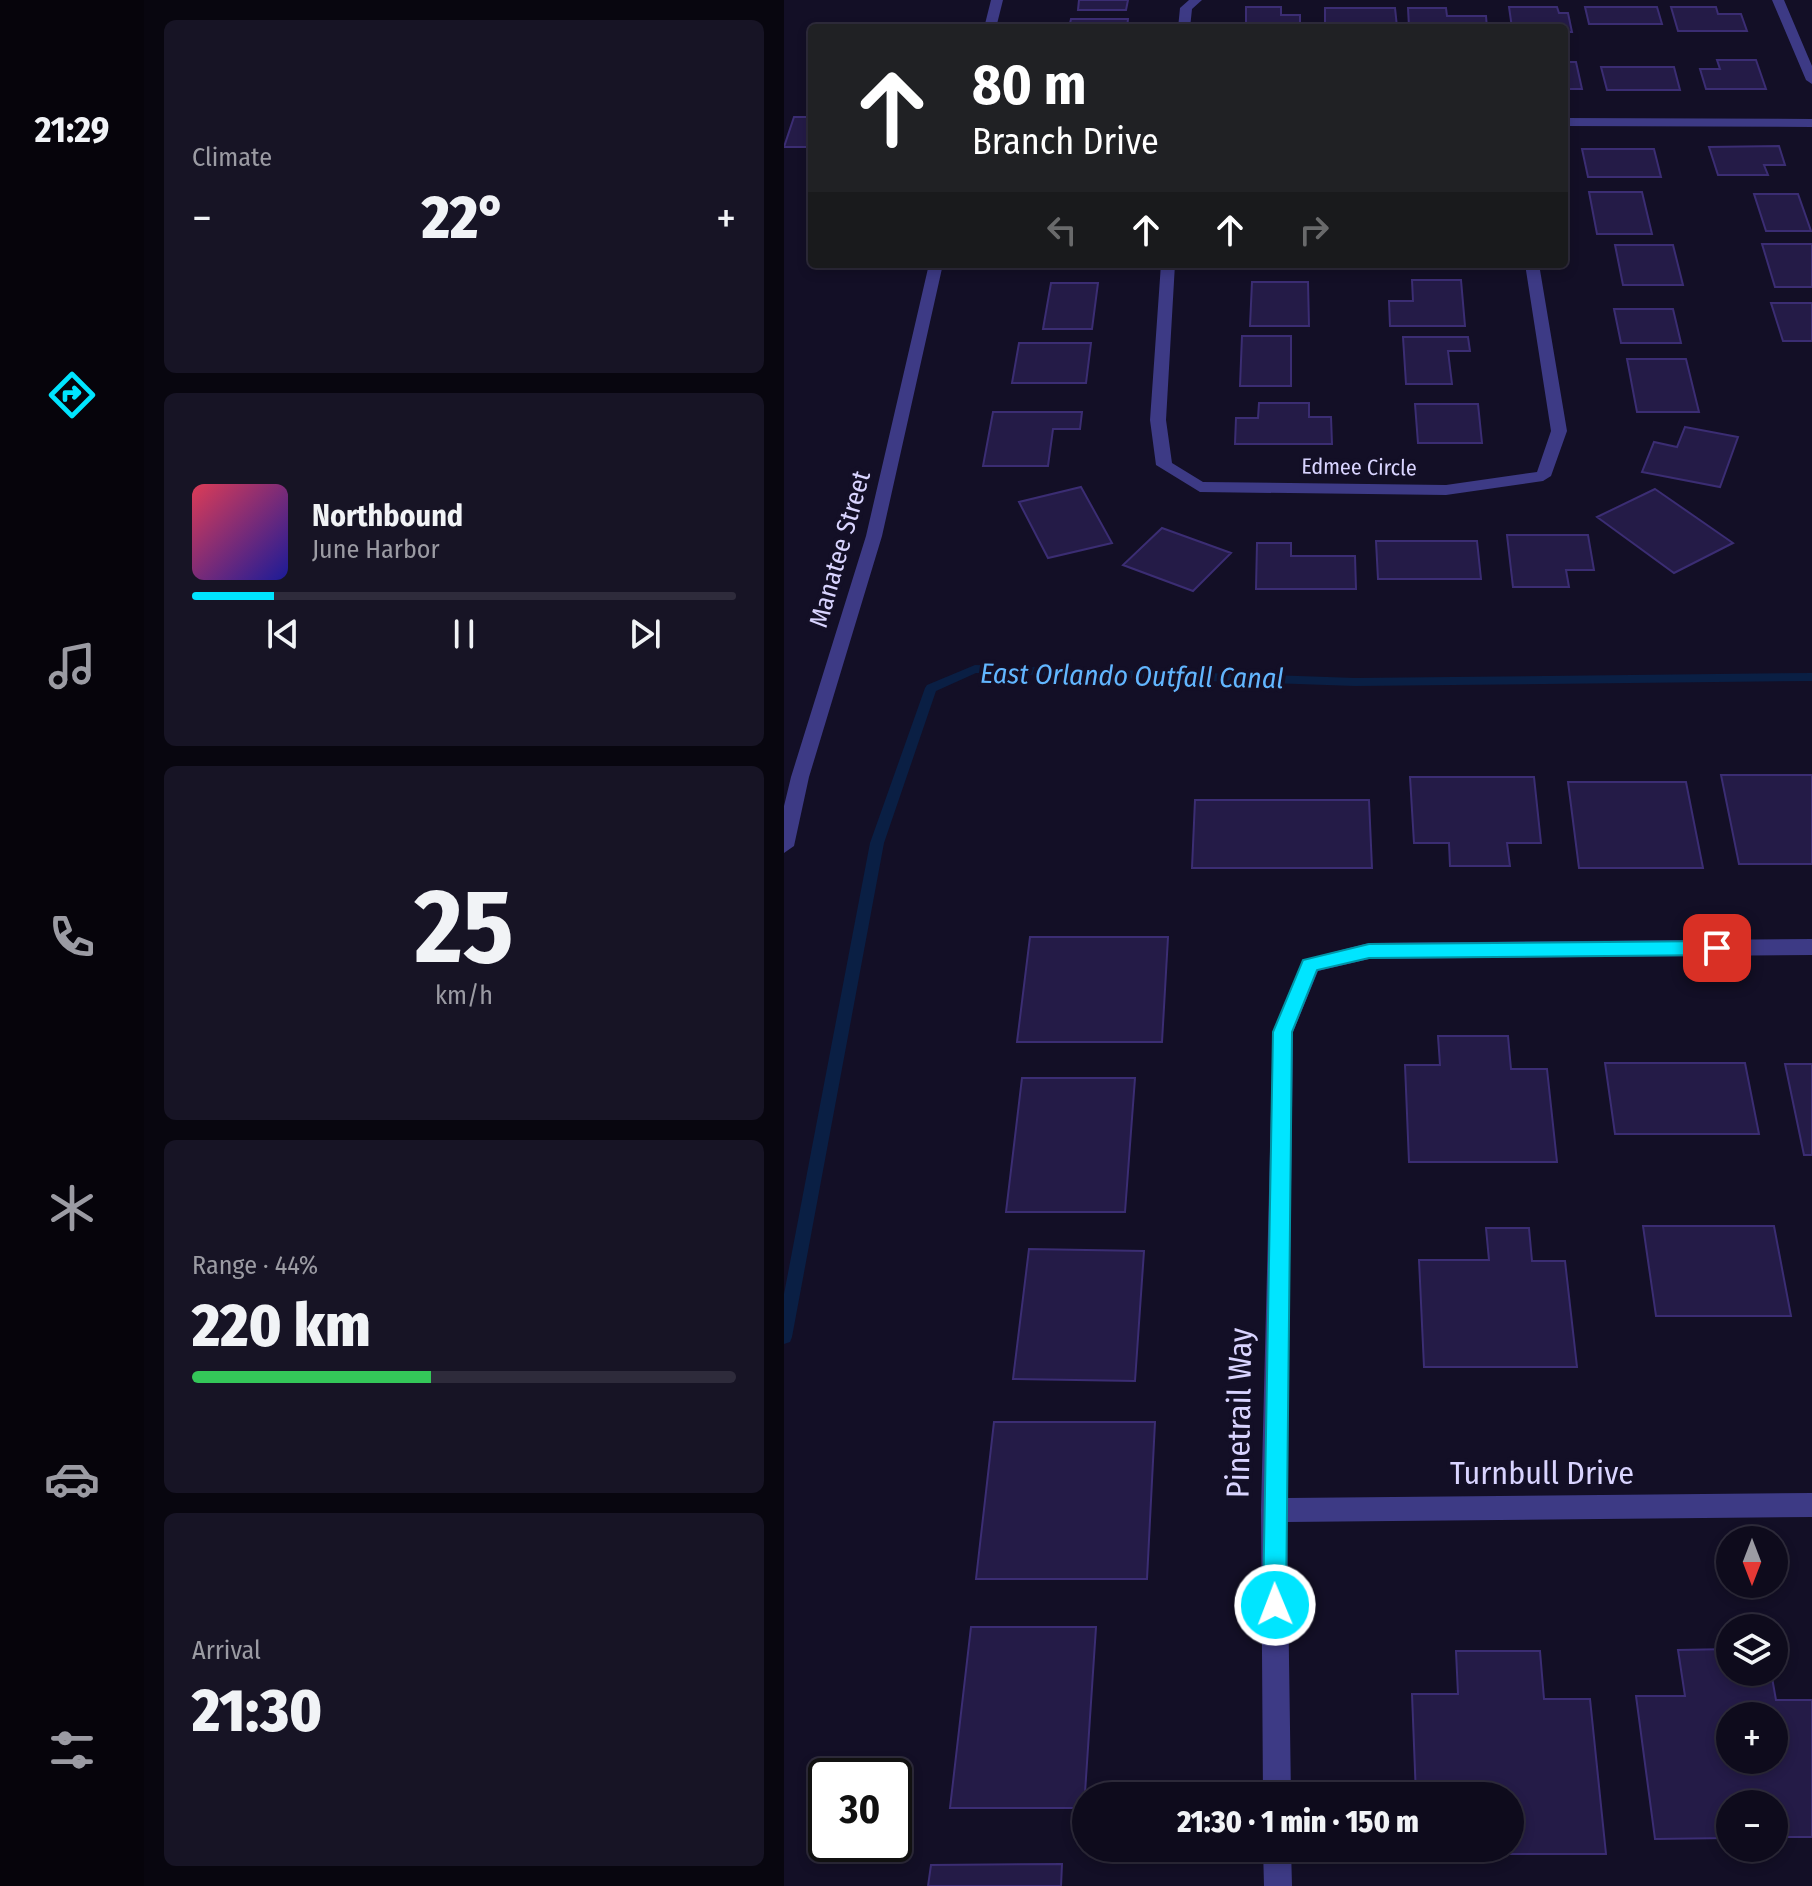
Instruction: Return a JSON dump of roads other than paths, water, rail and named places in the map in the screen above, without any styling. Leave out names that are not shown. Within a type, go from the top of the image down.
[{"type":"street","points":[[991,24],[997,0]]},
{"type":"street","points":[[1184,24],[1186,8],[1196,0]]},
{"type":"street","points":[[1778,0],[1812,80]]},
{"type":"street","points":[[1568,122],[1812,123]]},
{"type":"street","name":"Manatee Street","points":[[784,846],[800,777],[874,536],[935,268]]},
{"type":"street","name":"Edmee Circle","points":[[1168,268],[1158,420],[1164,465],[1200,487],[1446,490],[1543,476],[1559,431],[1533,268]]},
{"type":"street","name":"Pinetrail Way","points":[[1277,1782],[1274,1510],[1283,1032],[1310,965],[1369,951],[1812,947]]},
{"type":"street","name":"Turnbull Drive","points":[[1274,1510],[1812,1505]]},
{"type":"street","points":[[1277,1862],[1278,1886]]},
{"type":"waterway","name":"East Orlando Outfall Canal","points":[[784,1337],[877,843],[931,688],[975,669],[1355,682],[1812,677]]}]
